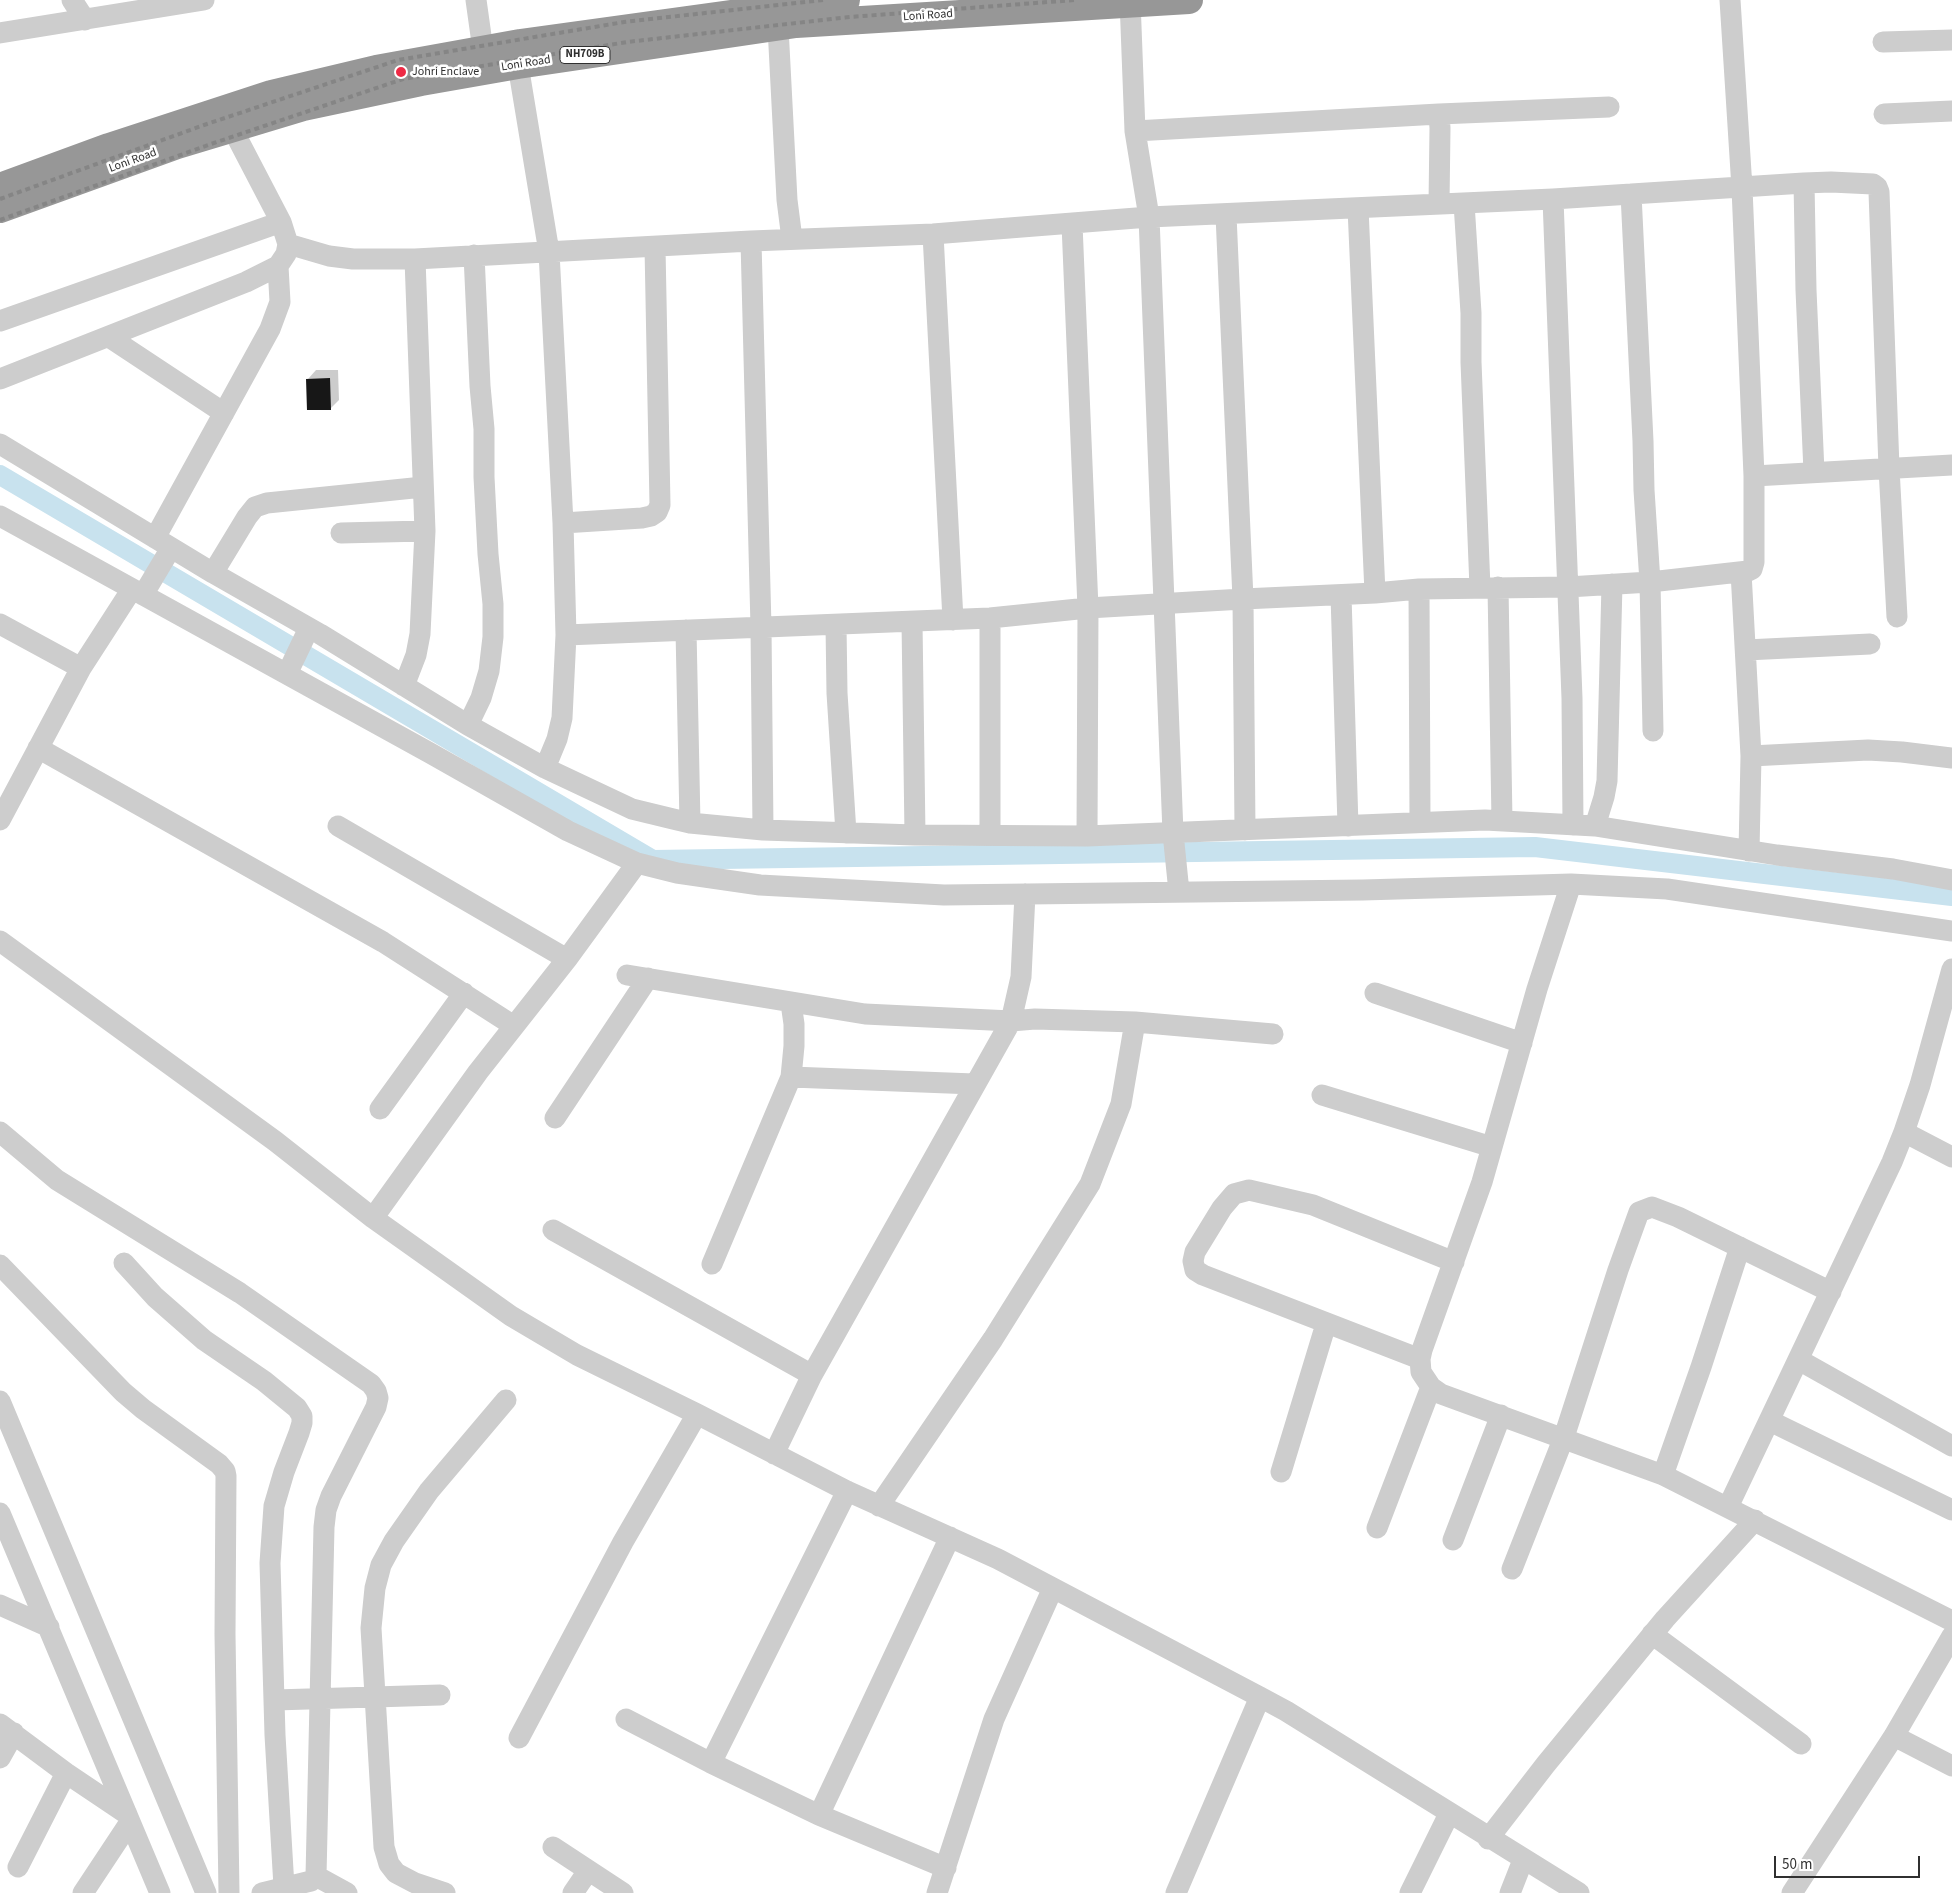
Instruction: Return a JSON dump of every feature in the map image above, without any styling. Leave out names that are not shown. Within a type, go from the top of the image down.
[{"type":"highway","name":"Loni Road","points":[[0,187],[109,147],[272,94],[376,69],[746,6],[846,0]]},
{"type":"highway","name":"Loni Road","points":[[0,208],[177,145],[232,128],[303,107],[420,82],[518,65],[796,24],[1130,2],[1189,0]]},
{"type":"street","points":[[72,0],[85,20]]},
{"type":"street","points":[[0,33],[204,0]]},
{"type":"street","points":[[476,0],[483,50]]},
{"type":"street","points":[[566,635],[953,620],[1088,608],[1419,590],[1489,587],[1568,587],[1650,582],[1741,572],[1752,569],[1754,562],[1754,476],[1742,188],[1730,0]]},
{"type":"street","points":[[1130,2],[1135,131],[1148,217],[1174,842],[1178,883]]},
{"type":"street","points":[[778,27],[787,200],[792,240]]},
{"type":"street","points":[[1883,42],[1952,40]]},
{"type":"street","points":[[518,65],[549,252],[563,524],[566,635],[562,718],[557,740],[545,768]]},
{"type":"street","points":[[1135,131],[1439,114],[1609,108]]},
{"type":"street","points":[[1884,114],[1952,111]]},
{"type":"street","points":[[1439,114],[1439,204]]},
{"type":"street","points":[[0,379],[246,282],[278,266],[286,254],[288,244],[281,222],[232,128]]},
{"type":"street","points":[[1804,183],[1806,299],[1814,472]]},
{"type":"street","points":[[288,244],[329,256],[352,259],[415,259],[752,241],[933,234],[1148,217],[1553,199],[1804,183],[1873,184],[1879,192],[1889,468],[1897,617]]},
{"type":"street","points":[[1631,194],[1650,582],[1653,731]]},
{"type":"street","points":[[1553,199],[1572,698],[1572,825]]},
{"type":"street","points":[[1464,203],[1471,313],[1471,362],[1489,587],[1502,821]]},
{"type":"street","points":[[1358,208],[1375,593]]},
{"type":"street","points":[[1226,215],[1243,599],[1246,830]]},
{"type":"street","points":[[0,321],[281,222]]},
{"type":"street","points":[[1072,224],[1088,608],[1087,836]]},
{"type":"street","points":[[933,234],[953,620]]},
{"type":"street","points":[[752,241],[761,627],[763,830]]},
{"type":"street","points":[[563,524],[642,518],[657,512],[660,505],[655,247]]},
{"type":"street","points":[[468,725],[481,698],[489,671],[493,637],[493,604],[488,554],[484,477],[484,429],[480,386],[474,255]]},
{"type":"street","points":[[404,686],[416,655],[420,634],[425,531],[415,259]]},
{"type":"street","points":[[2,811],[82,668],[138,592],[160,556],[224,413],[275,317],[280,302],[278,266]]},
{"type":"street","points":[[109,337],[224,413]]},
{"type":"street","points":[[0,444],[160,556],[213,573],[298,650],[568,831],[637,863],[677,873],[760,885],[944,895],[1025,894],[1178,883],[1571,884],[1667,889],[1952,931]]},
{"type":"street","points":[[1754,476],[1952,465]]},
{"type":"street","points":[[213,573],[255,507],[267,503],[423,487]]},
{"type":"street","points":[[0,516],[138,592],[404,686],[468,725],[545,768],[632,809],[690,823],[763,830],[915,835],[1087,836],[1174,842],[1246,830],[1420,822],[1502,821],[1595,826],[1749,851],[1893,869],[1952,880]]},
{"type":"street","points":[[341,533],[425,531]]},
{"type":"street","points":[[1741,572],[1751,756],[1749,851]]},
{"type":"street","points":[[1595,826],[1607,781],[1612,584]]},
{"type":"street","points":[[1419,590],[1420,822]]},
{"type":"street","points":[[1341,595],[1348,826]]},
{"type":"street","points":[[990,618],[990,835]]},
{"type":"street","points":[[912,622],[915,835]]},
{"type":"street","points":[[0,624],[82,668]]},
{"type":"street","points":[[836,625],[837,693],[846,833]]},
{"type":"street","points":[[686,630],[690,823]]},
{"type":"street","points":[[1746,650],[1870,644]]},
{"type":"street","points":[[38,748],[383,942],[514,1026]]},
{"type":"street","points":[[1751,756],[1868,750],[1952,758]]},
{"type":"street","points":[[338,826],[567,959]]},
{"type":"street","points":[[373,1218],[473,1079],[567,959],[637,863]]},
{"type":"street","points":[[1571,884],[1537,988],[1482,1182],[1420,1360],[1420,1372],[1431,1387],[1441,1394],[1663,1475],[1952,1621]]},
{"type":"street","points":[[774,1454],[812,1375],[1010,1021],[1021,977],[1025,894]]},
{"type":"street","points":[[0,941],[275,1141],[373,1218],[511,1316],[577,1355],[774,1454],[879,1506],[998,1558],[1286,1711],[1448,1814],[1578,1893]]},
{"type":"street","points":[[1728,1507],[1831,1292],[1904,1132],[1920,1085],[1952,969]]},
{"type":"street","points":[[555,1118],[637,976],[865,1014],[1010,1021],[1134,1022],[1273,1034]]},
{"type":"street","points":[[1375,992],[1522,1043]]},
{"type":"street","points":[[380,1109],[464,993]]},
{"type":"street","points":[[712,1264],[790,1077],[794,1046],[794,1024],[791,1003]]},
{"type":"street","points":[[879,1506],[993,1339],[1090,1184],[1120,1104],[1134,1022]]},
{"type":"street","points":[[790,1077],[974,1084]]},
{"type":"street","points":[[1322,1095],[1492,1147]]},
{"type":"street","points":[[0,1132],[57,1180],[240,1294],[371,1384],[376,1391],[378,1398],[371,1418],[331,1496],[326,1510],[321,1577],[316,1876],[310,1881],[262,1893]]},
{"type":"street","points":[[1904,1132],[1952,1157]]},
{"type":"street","points":[[1420,1360],[1202,1274],[1195,1270],[1193,1261],[1195,1252],[1222,1208],[1234,1194],[1249,1190],[1313,1204],[1454,1262]]},
{"type":"street","points":[[1512,1569],[1564,1438],[1618,1270],[1639,1212],[1647,1208],[1657,1208],[1831,1292]]},
{"type":"street","points":[[553,1230],[812,1375]]},
{"type":"street","points":[[1663,1475],[1701,1368],[1740,1247]]},
{"type":"street","points":[[124,1263],[155,1297],[204,1340],[264,1381],[297,1408],[302,1416],[300,1433],[284,1472],[274,1506],[271,1533],[270,1563],[275,1700],[284,1887]]},
{"type":"street","points":[[0,1266],[123,1392],[143,1409],[219,1464],[225,1471],[225,1634],[229,1893]]},
{"type":"street","points":[[1281,1472],[1326,1324]]},
{"type":"street","points":[[1799,1360],[1952,1446]]},
{"type":"street","points":[[1377,1528],[1431,1387]]},
{"type":"street","points":[[445,1893],[415,1883],[396,1873],[389,1864],[384,1847],[371,1628],[375,1588],[380,1565],[394,1541],[429,1491],[506,1400]]},
{"type":"street","points":[[0,1401],[206,1893]]},
{"type":"street","points":[[519,1738],[623,1542],[697,1414]]},
{"type":"street","points":[[1453,1540],[1501,1415]]},
{"type":"street","points":[[1770,1420],[1952,1510]]},
{"type":"street","points":[[711,1763],[847,1490]]},
{"type":"street","points":[[0,1513],[160,1893]]},
{"type":"street","points":[[1488,1838],[1652,1634],[1755,1520]]},
{"type":"street","points":[[819,1815],[950,1537]]},
{"type":"street","points":[[937,1893],[994,1720],[1052,1588]]},
{"type":"street","points":[[0,1605],[49,1627]]},
{"type":"street","points":[[1652,1634],[1801,1744]]},
{"type":"street","points":[[1792,1893],[1894,1736],[1952,1636]]},
{"type":"street","points":[[275,1700],[440,1695]]},
{"type":"street","points":[[1176,1893],[1260,1697]]},
{"type":"street","points":[[626,1720],[819,1815],[946,1868]]},
{"type":"street","points":[[0,1758],[7,1728],[128,1818]]},
{"type":"street","points":[[1894,1736],[1952,1766]]},
{"type":"street","points":[[18,1867],[66,1772]]},
{"type":"street","points":[[1410,1893],[1448,1814]]},
{"type":"street","points":[[83,1893],[128,1818]]},
{"type":"street","points":[[553,1847],[623,1893]]},
{"type":"street","points":[[1510,1893],[1523,1860]]},
{"type":"street","points":[[574,1893],[588,1871]]},
{"type":"street","points":[[316,1876],[347,1893]]},
{"type":"building","points":[[330,378],[331,410],[307,410],[306,379]]},
{"type":"waterway","points":[[0,475],[653,860],[1535,847],[1952,896]]},
{"type":"railway","points":[[0,199],[204,125],[398,60],[624,22],[823,0]]},
{"type":"railway","points":[[0,220],[211,144],[403,79],[627,42],[850,17],[1075,0]]},
{"type":"place","name":"Johri Enclave","points":[[401,72]]}]
